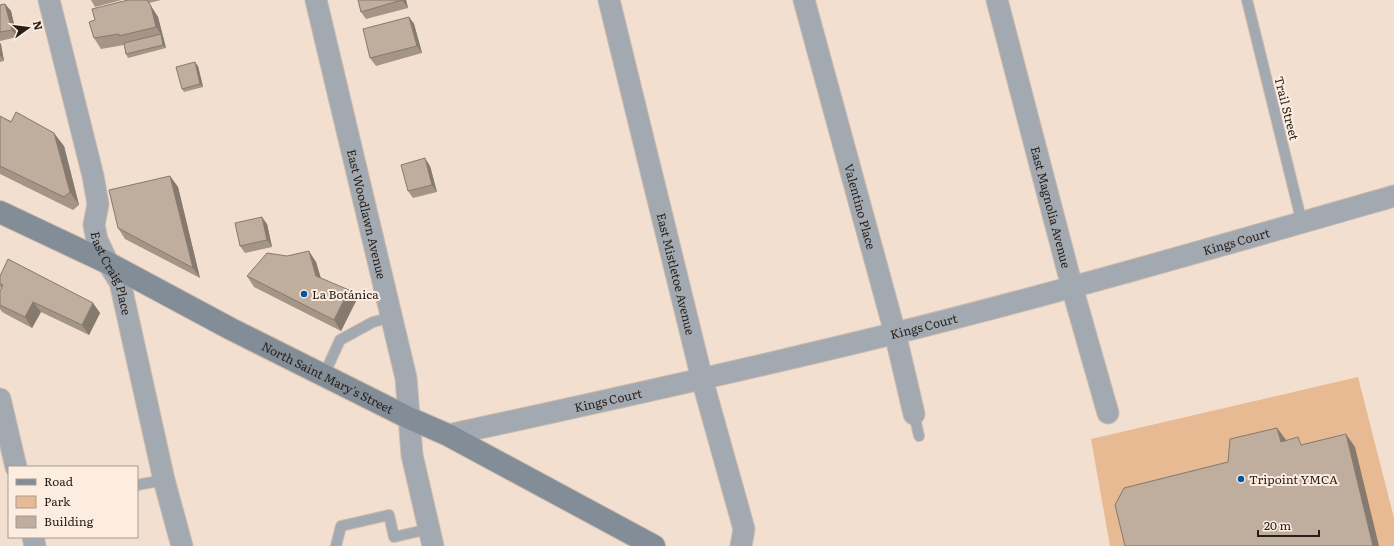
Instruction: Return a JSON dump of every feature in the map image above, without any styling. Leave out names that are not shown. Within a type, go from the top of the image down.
[{"type":"main road","name":"North Saint Mary's Street","points":[[0,212],[108,263],[231,329],[448,436],[654,546]]},
{"type":"street","name":"East Craig Place","points":[[49,0],[98,204],[94,224],[97,240],[108,263],[120,282],[164,480],[182,546]]},
{"type":"street","name":"East Woodlawn Avenue","points":[[316,0],[406,378],[412,455],[431,537]]},
{"type":"street","name":"East Mistletoe Avenue","points":[[609,0],[702,379],[744,530],[741,546]]},
{"type":"street","name":"Valentino Place","points":[[804,0],[895,333],[914,414]]},
{"type":"street","name":"East Magnolia Avenue","points":[[997,0],[1072,287],[1108,413]]},
{"type":"street","name":"Kings Court","points":[[448,436],[702,379],[895,333],[1072,287],[1394,196]]},
{"type":"street","points":[[0,399],[16,466]]},
{"type":"lane","name":"Trail Street","points":[[1247,0],[1302,223]]},
{"type":"lane","points":[[324,375],[340,340],[373,322],[392,317]]},
{"type":"lane","points":[[914,414],[919,436]]},
{"type":"lane","points":[[138,486],[164,480]]},
{"type":"lane","points":[[336,546],[342,526],[389,515],[394,537],[431,537]]},
{"type":"green space","name":"Tripoint YMCA","points":[[1358,377],[1394,518],[1394,546],[1110,546],[1091,439]]},
{"type":"building","points":[[128,0],[147,0],[151,6],[156,27],[119,36],[119,34],[94,38],[89,22],[95,20],[92,9]]},
{"type":"building","points":[[358,0],[402,0],[361,12]]},
{"type":"building","points":[[5,4],[12,30],[0,32],[0,5]]},
{"type":"building","points":[[409,17],[417,46],[370,58],[363,29]]},
{"type":"building","points":[[161,34],[163,45],[126,54],[124,43]]},
{"type":"building","points":[[195,62],[200,84],[182,89],[176,67]]},
{"type":"building","points":[[16,112],[54,133],[70,192],[64,197],[0,166],[0,116],[11,122]]},
{"type":"building","points":[[425,158],[432,185],[408,191],[401,165]]},
{"type":"building","points":[[170,176],[193,268],[118,228],[109,190]]},
{"type":"building","points":[[262,217],[267,240],[240,246],[235,223]]},
{"type":"building","name":"La Botánica","points":[[309,251],[316,276],[349,290],[334,320],[247,276],[267,253],[287,256]]},
{"type":"building","points":[[8,259],[93,303],[82,325],[33,302],[25,317],[0,305],[0,291],[3,285],[0,284],[0,276]]},
{"type":"building","points":[[1277,428],[1281,442],[1298,437],[1301,445],[1346,434],[1373,546],[1125,546],[1115,505],[1124,488],[1228,462],[1230,439]]},
{"type":"place","name":"La Botánica","points":[[304,294]]},
{"type":"place","name":"Tripoint YMCA","points":[[1241,479]]}]
